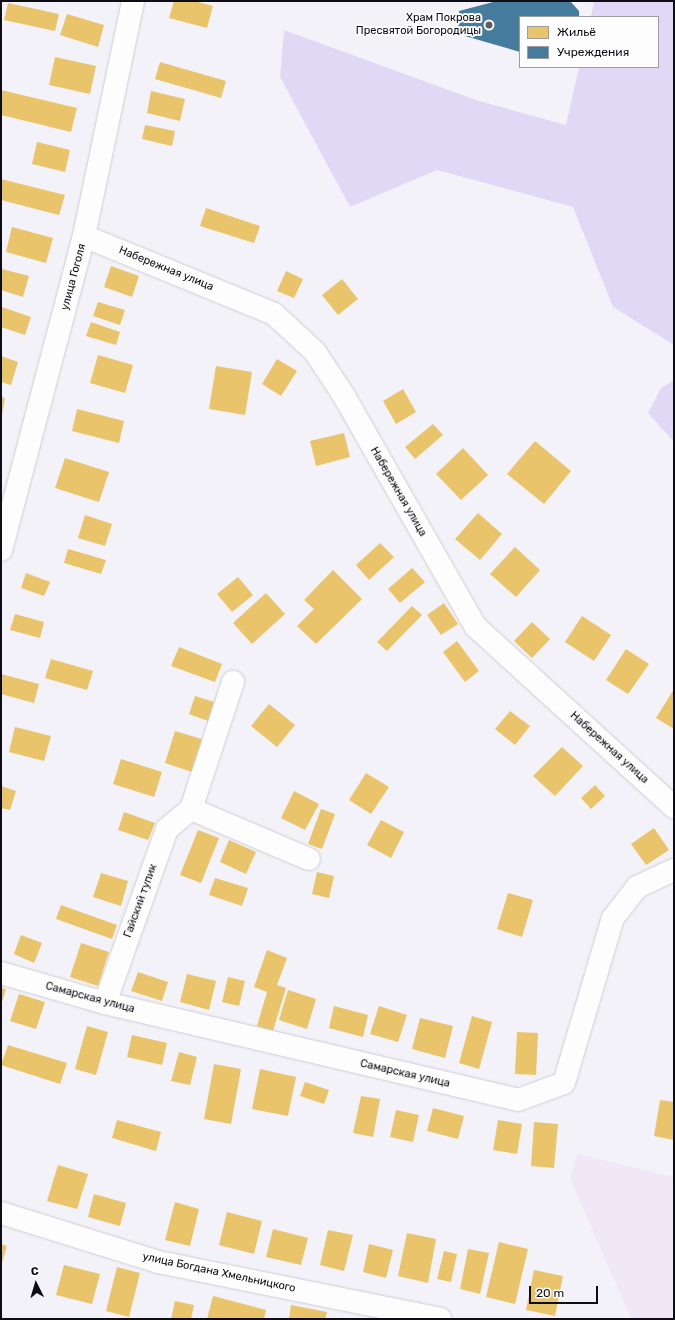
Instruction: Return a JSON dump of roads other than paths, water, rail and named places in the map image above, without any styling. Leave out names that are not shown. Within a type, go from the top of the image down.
[{"type":"street","name":"улица Гоголя","points":[[1,550],[84,236],[133,1]]},
{"type":"street","name":"Набережная улица","points":[[84,236],[274,314],[315,352],[344,396],[476,627],[674,807]]},
{"type":"street","points":[[233,682],[191,809],[309,858]]},
{"type":"street","name":"Гайский тупик","points":[[105,1003],[167,829],[191,809]]},
{"type":"street","name":"Самарская улица","points":[[1,973],[105,1003],[518,1100],[564,1082],[613,918],[637,887],[674,870]]},
{"type":"street","name":"улица Богдана Хмельницкого","points":[[1,1213],[158,1262],[440,1319]]},
{"type":"place","name":"Храм Покрова Пресвятой Богородицы","points":[[489,25]]}]
